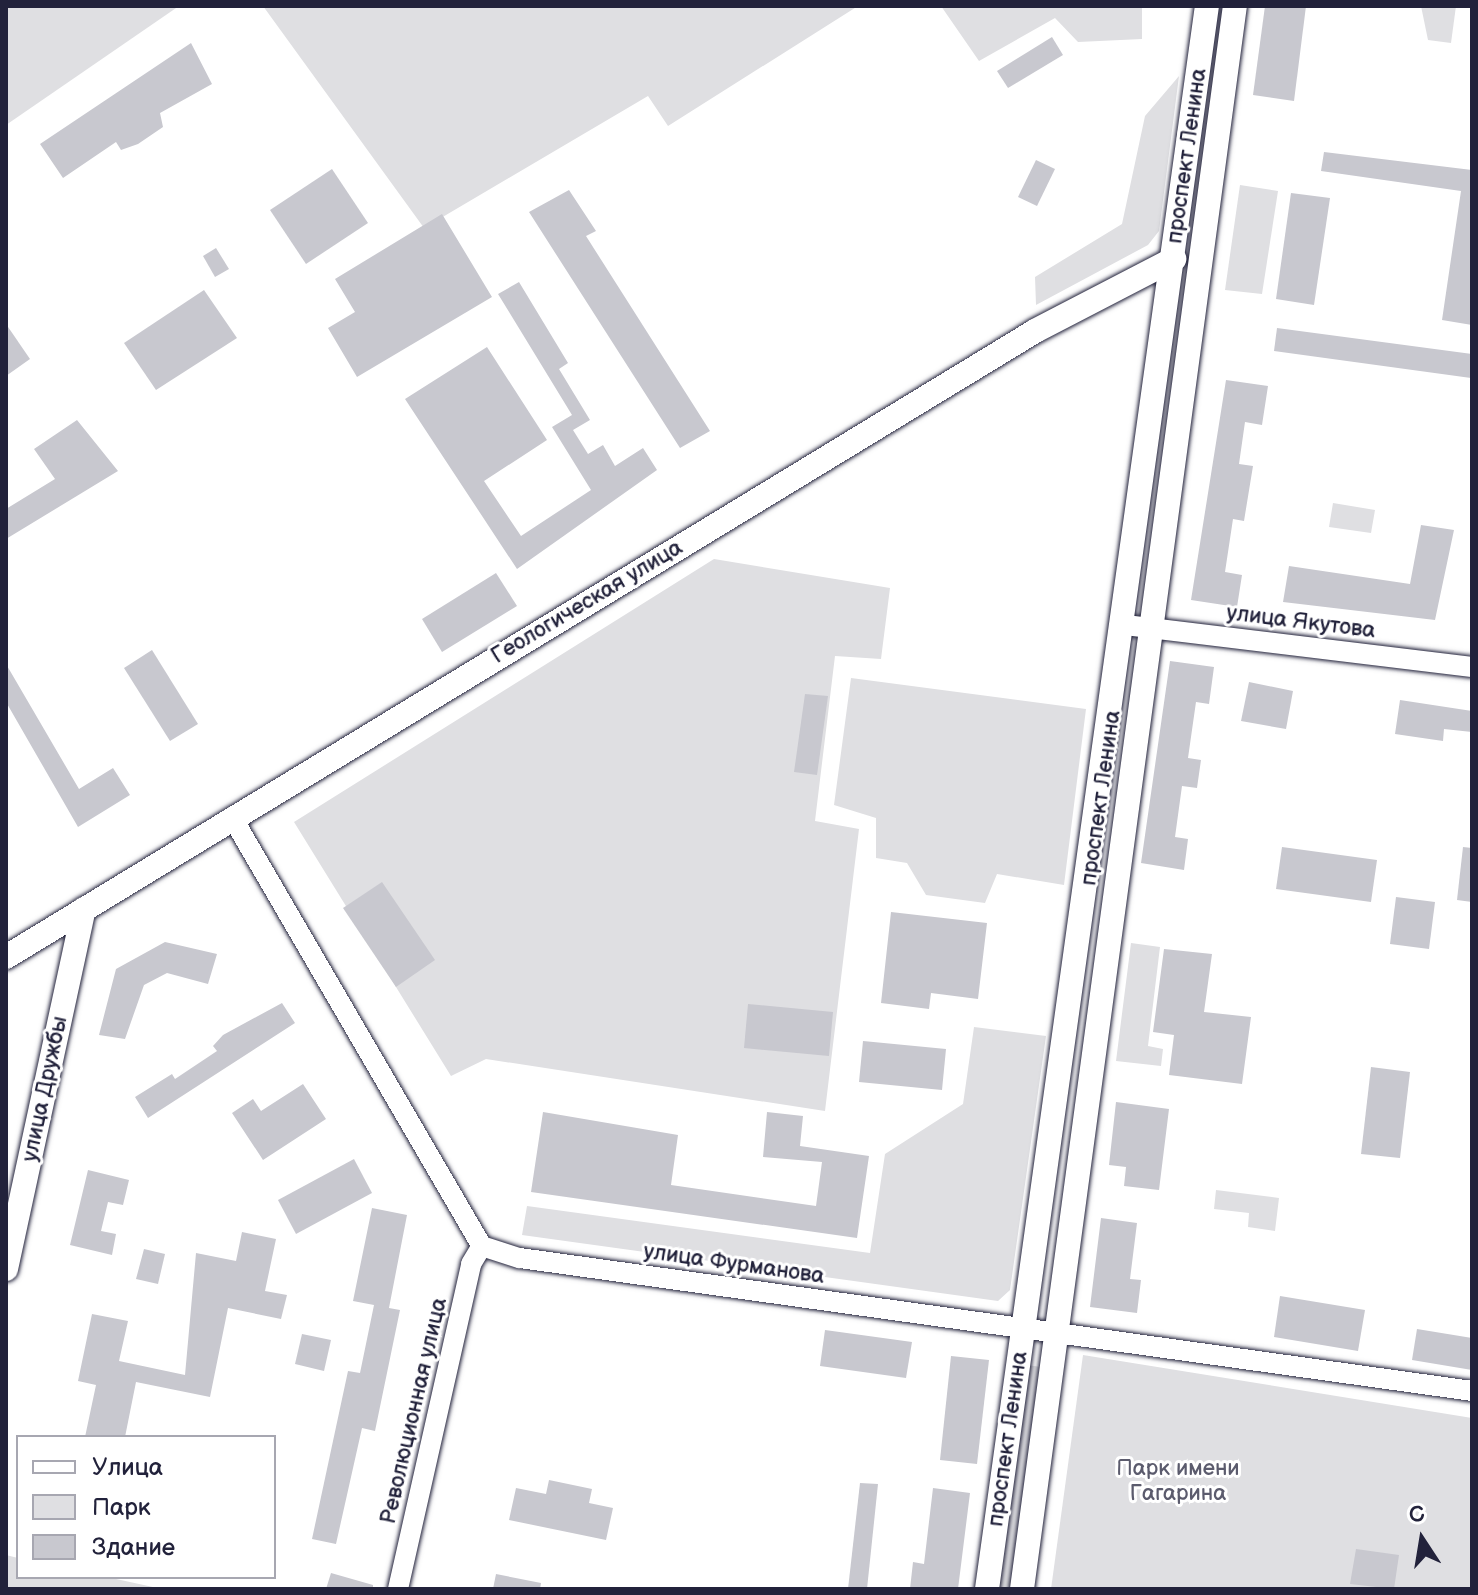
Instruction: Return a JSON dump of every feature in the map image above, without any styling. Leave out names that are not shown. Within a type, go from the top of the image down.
[{"type":"main road","name":"проспект Ленина","points":[[987,1589],[1125,625],[1207,6]]},
{"type":"main road","name":"проспект Ленина","points":[[1022,1589],[1235,6]]},
{"type":"main road","name":"Геологическая улица","points":[[6,957],[1035,331],[1174,259]]},
{"type":"main road","name":"улица Дружбы","points":[[6,1269],[84,909]]},
{"type":"street","name":"улица Якутова","points":[[1125,625],[1472,667]]},
{"type":"street","points":[[232,817],[482,1246]]},
{"type":"street","name":"улица Фурманова","points":[[482,1246],[520,1258],[1055,1330],[1472,1391]]},
{"type":"street","name":"Революционная улица","points":[[398,1589],[471,1264],[482,1246]]},
{"type":"green space","points":[[6,6],[179,6],[6,125]]},
{"type":"green space","points":[[263,6],[858,6],[668,126],[648,96],[424,228]]},
{"type":"green space","points":[[941,6],[1142,6],[1142,39],[1078,42],[1055,18],[979,61]]},
{"type":"green space","points":[[1421,6],[1456,6],[1451,43],[1428,40]]},
{"type":"green space","points":[[1179,76],[1159,231],[1148,245],[1036,305],[1035,277],[1122,224],[1145,116]]},
{"type":"green space","points":[[1240,185],[1278,191],[1262,294],[1225,290]]},
{"type":"green space","points":[[1333,503],[1375,510],[1371,533],[1329,527]]},
{"type":"green space","points":[[714,559],[890,588],[881,659],[835,656],[815,821],[859,829],[825,1111],[486,1059],[451,1076],[294,822]]},
{"type":"green space","points":[[851,678],[1086,709],[1064,885],[997,874],[985,903],[926,895],[907,863],[876,858],[876,818],[834,805]]},
{"type":"green space","points":[[1131,943],[1160,947],[1148,1046],[1163,1049],[1161,1066],[1116,1061]]},
{"type":"green space","points":[[974,1027],[1046,1036],[1010,1290],[998,1301],[522,1235],[527,1206],[870,1253],[885,1154],[963,1104]]},
{"type":"green space","points":[[1216,1190],[1279,1198],[1275,1231],[1248,1227],[1249,1213],[1214,1209]]},
{"type":"green space","name":"Парк имени Гагарина","points":[[1083,1355],[1472,1418],[1472,1589],[1051,1589]]},
{"type":"green space","points":[[1027,1365],[1041,1367],[1010,1589],[995,1589]]},
{"type":"green space","points":[[6,1555],[16,1558],[16,1579],[116,1579],[162,1589],[6,1589]]},
{"type":"building","points":[[1265,6],[1306,6],[1294,101],[1253,95]]},
{"type":"building","points":[[1052,37],[1063,55],[1008,88],[997,71]]},
{"type":"building","points":[[191,43],[212,84],[160,113],[163,127],[138,144],[121,150],[116,142],[63,178],[40,144]]},
{"type":"building","points":[[1324,152],[1472,170],[1472,325],[1442,320],[1461,191],[1321,171]]},
{"type":"building","points":[[1036,160],[1055,169],[1037,206],[1018,197]]},
{"type":"building","points":[[332,169],[368,223],[306,264],[270,210]]},
{"type":"building","points":[[569,190],[596,231],[586,236],[710,431],[680,448],[529,212]]},
{"type":"building","points":[[1291,193],[1330,198],[1314,305],[1276,299]]},
{"type":"building","points":[[442,214],[492,297],[357,377],[328,328],[355,312],[335,279]]},
{"type":"building","points":[[216,248],[229,269],[215,277],[203,256]]},
{"type":"building","points":[[519,282],[568,363],[559,369],[590,420],[573,430],[588,454],[603,445],[615,466],[643,448],[657,470],[517,569],[405,399],[487,347],[547,440],[484,481],[521,536],[591,490],[552,427],[572,415],[498,294]]},
{"type":"building","points":[[204,290],[237,338],[156,390],[124,343]]},
{"type":"building","points":[[6,324],[30,359],[6,376]]},
{"type":"building","points":[[1277,328],[1472,354],[1471,378],[1274,351]]},
{"type":"building","points":[[1226,380],[1268,386],[1262,425],[1245,422],[1239,464],[1253,466],[1244,521],[1233,519],[1225,572],[1242,575],[1237,607],[1191,600]]},
{"type":"building","points":[[77,420],[118,471],[6,539],[6,509],[55,479],[34,449]]},
{"type":"building","points":[[1421,525],[1454,530],[1435,620],[1283,602],[1289,566],[1410,584]]},
{"type":"building","points":[[496,573],[517,606],[442,652],[422,619]]},
{"type":"building","points":[[152,650],[198,724],[170,741],[124,668]]},
{"type":"building","points":[[1170,661],[1214,667],[1209,704],[1196,702],[1188,758],[1201,760],[1197,788],[1182,786],[1175,837],[1188,839],[1184,870],[1141,863]]},
{"type":"building","points":[[6,664],[79,789],[113,768],[130,795],[78,827],[6,702]]},
{"type":"building","points":[[1249,682],[1293,691],[1286,729],[1241,721]]},
{"type":"building","points":[[805,694],[828,696],[817,775],[794,772]]},
{"type":"building","points":[[1400,700],[1472,711],[1472,732],[1444,729],[1443,741],[1395,734]]},
{"type":"building","points":[[1282,847],[1377,860],[1371,902],[1276,889]]},
{"type":"building","points":[[1463,847],[1472,848],[1472,902],[1457,900]]},
{"type":"building","points":[[382,882],[435,960],[396,987],[343,908]]},
{"type":"building","points":[[1396,897],[1435,902],[1429,949],[1390,944]]},
{"type":"building","points":[[891,912],[987,923],[978,999],[931,993],[929,1009],[881,1003]]},
{"type":"building","points":[[165,942],[217,954],[208,984],[167,973],[144,985],[125,1039],[99,1035],[116,969]]},
{"type":"building","points":[[1164,949],[1212,954],[1204,1012],[1251,1017],[1242,1084],[1169,1075],[1174,1035],[1153,1032]]},
{"type":"building","points":[[282,1003],[295,1023],[148,1118],[135,1097],[172,1074],[175,1079],[217,1051],[213,1046],[223,1035]]},
{"type":"building","points":[[748,1004],[833,1012],[829,1056],[744,1048]]},
{"type":"building","points":[[863,1041],[946,1049],[942,1090],[859,1082]]},
{"type":"building","points":[[1371,1067],[1410,1072],[1400,1158],[1361,1154]]},
{"type":"building","points":[[303,1084],[326,1119],[263,1160],[232,1113],[253,1099],[261,1111]]},
{"type":"building","points":[[1116,1102],[1169,1109],[1159,1190],[1124,1186],[1126,1167],[1109,1165]]},
{"type":"building","points":[[543,1112],[678,1135],[671,1185],[816,1206],[822,1162],[763,1157],[767,1112],[803,1116],[800,1146],[869,1156],[857,1238],[531,1192]]},
{"type":"building","points":[[354,1159],[372,1193],[296,1234],[278,1200]]},
{"type":"building","points":[[88,1170],[129,1180],[123,1205],[108,1202],[101,1231],[116,1234],[112,1255],[70,1245]]},
{"type":"building","points":[[372,1208],[407,1215],[389,1308],[400,1310],[375,1431],[362,1428],[336,1544],[312,1539],[348,1371],[360,1373],[374,1305],[353,1301]]},
{"type":"building","points":[[1101,1218],[1137,1223],[1130,1279],[1141,1280],[1137,1313],[1090,1307]]},
{"type":"building","points":[[242,1232],[276,1239],[265,1291],[287,1295],[281,1319],[228,1308],[210,1397],[136,1382],[125,1435],[85,1435],[96,1385],[78,1381],[92,1314],[128,1321],[119,1361],[185,1375],[196,1253],[236,1261]]},
{"type":"building","points":[[144,1249],[165,1254],[158,1284],[136,1279]]},
{"type":"building","points":[[1280,1296],[1365,1310],[1358,1351],[1274,1337]]},
{"type":"building","points":[[1417,1329],[1472,1338],[1472,1370],[1412,1360]]},
{"type":"building","points":[[825,1330],[912,1342],[906,1378],[820,1366]]},
{"type":"building","points":[[302,1334],[331,1340],[324,1371],[295,1364]]},
{"type":"building","points":[[951,1356],[989,1360],[977,1464],[940,1460]]},
{"type":"building","points":[[549,1480],[592,1489],[589,1503],[613,1508],[606,1540],[509,1520],[516,1488],[546,1494]]},
{"type":"building","points":[[860,1483],[878,1484],[867,1589],[848,1589]]},
{"type":"building","points":[[933,1488],[970,1493],[958,1589],[910,1589],[913,1562],[924,1564]]},
{"type":"building","points":[[1356,1549],[1399,1555],[1394,1589],[1350,1584]]},
{"type":"building","points":[[331,1573],[373,1585],[373,1589],[326,1589]]},
{"type":"building","points":[[496,1574],[541,1583],[540,1589],[493,1589]]}]
